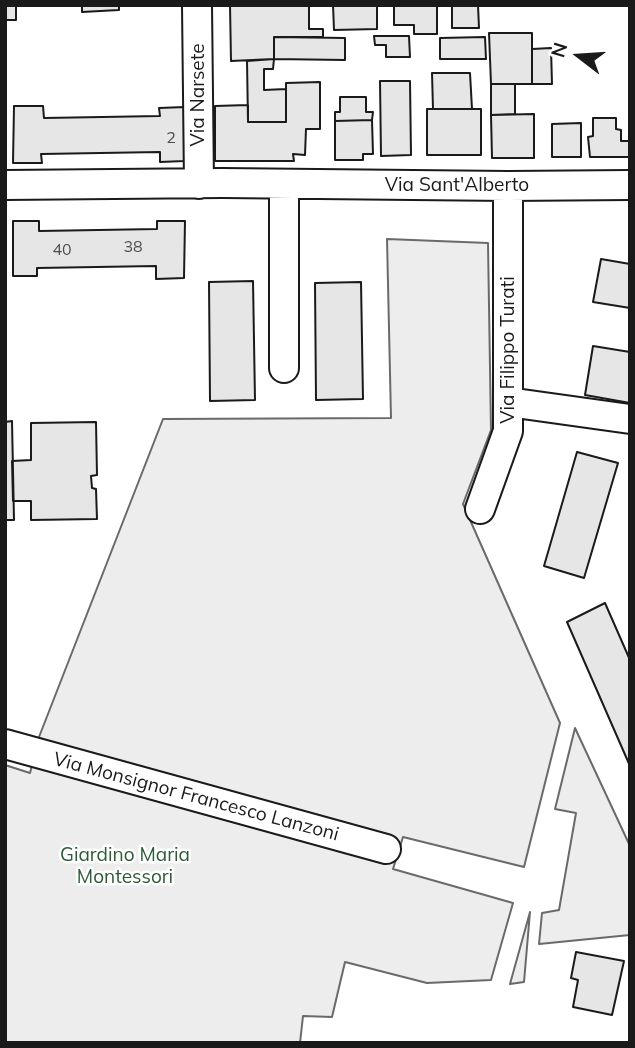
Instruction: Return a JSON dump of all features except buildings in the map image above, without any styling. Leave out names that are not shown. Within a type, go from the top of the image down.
[{"type":"street","name":"Via Narsete","points":[[197,5],[199,184]]},
{"type":"street","points":[[284,184],[284,368]]},
{"type":"street","name":"Via Sant'Alberto","points":[[5,186],[630,185]]},
{"type":"street","name":"Via Filippo Turati","points":[[480,509],[508,431],[508,186]]},
{"type":"street","points":[[508,402],[630,419]]},
{"type":"street","name":"Via Monsignor Francesco Lanzoni","points":[[5,744],[386,849]]},
{"type":"shaded area","name":"Giardino Maria Montessori","points":[[387,239],[488,243],[491,430],[463,504],[560,723],[524,867],[403,837],[393,869],[513,903],[491,980],[427,983],[345,962],[332,1017],[303,1016],[300,1043],[5,1043],[5,765],[30,773],[39,737],[163,419],[391,418]]},
{"type":"shaded area","points":[[575,728],[630,846],[630,935],[539,944],[542,913],[559,910],[576,813],[555,809]]},
{"type":"shaded area","points":[[530,912],[524,982],[510,984]]}]
